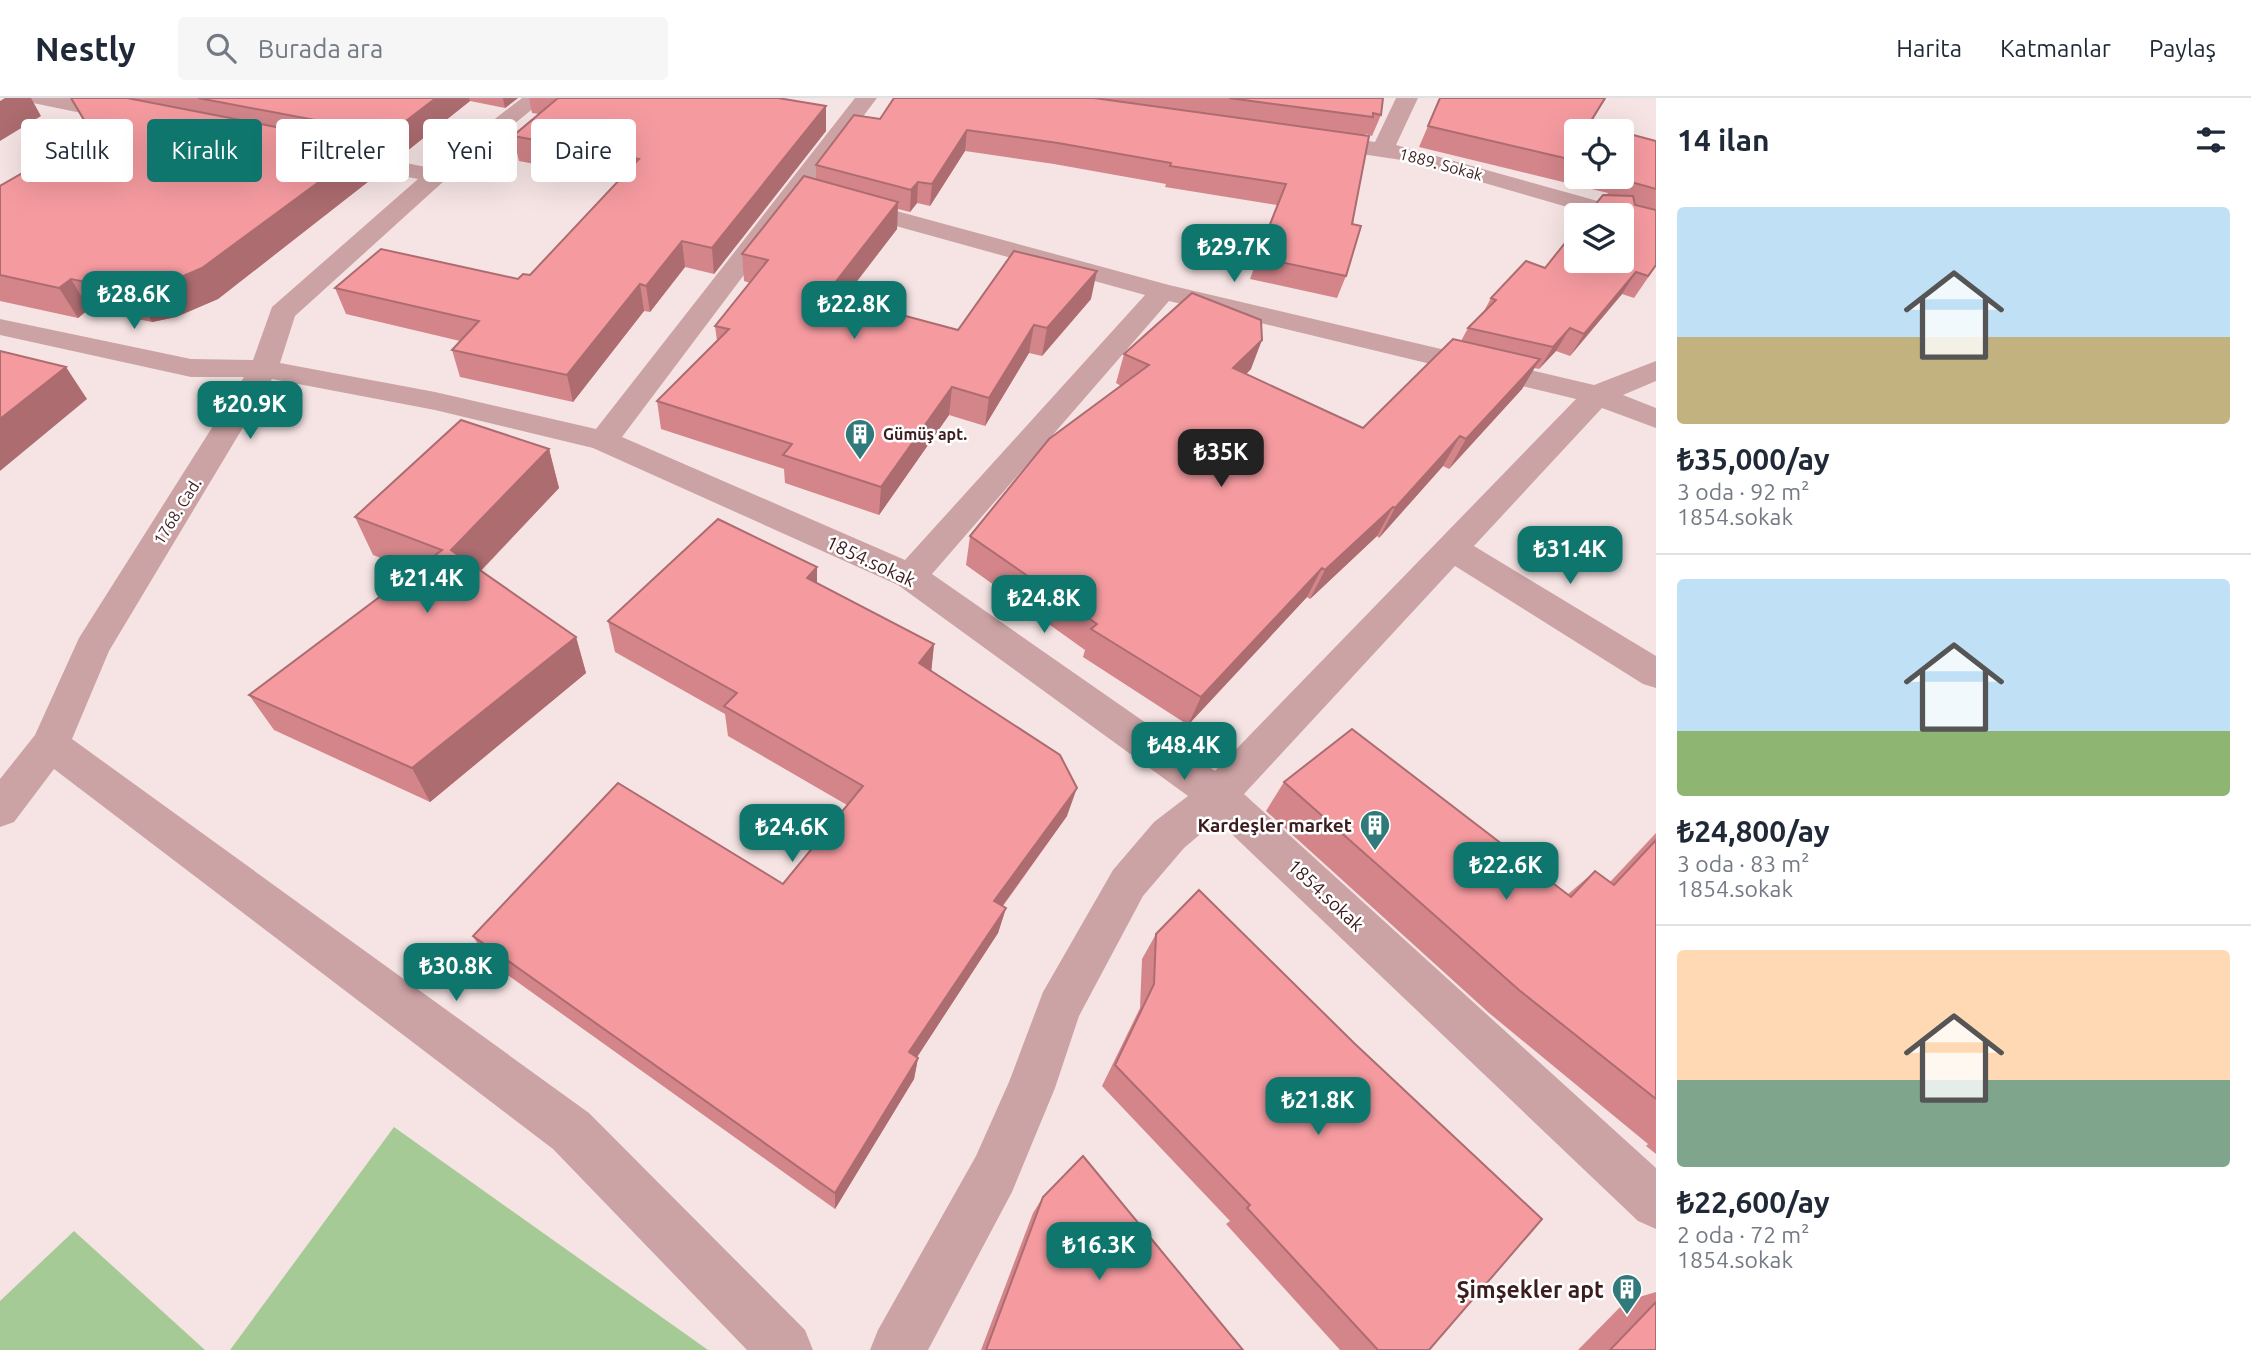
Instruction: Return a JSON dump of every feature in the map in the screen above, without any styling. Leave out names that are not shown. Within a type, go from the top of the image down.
[{"type":"street","points":[[41,98],[150,119]]},
{"type":"street","name":"1768. Cad.","points":[[508,119],[535,98]]},
{"type":"street","points":[[603,441],[866,98]]},
{"type":"street","points":[[1382,150],[1407,98]]},
{"type":"street","name":"1889. Sokak","points":[[1288,137],[1410,154],[1578,203]]},
{"type":"street","name":"1768. Cad.","points":[[8,788],[50,744],[92,648],[264,369],[282,313],[429,182]]},
{"type":"street","points":[[797,191],[1163,292],[1597,395],[1656,419]]},
{"type":"street","points":[[911,576],[1163,292]]},
{"type":"street","name":"1854.sokak","points":[[0,327],[191,368],[264,369],[435,401],[603,441],[911,576],[1218,794],[1656,1203]]},
{"type":"street","points":[[898,1350],[994,1174],[1031,1088],[1059,1008],[1128,883],[1169,835],[1218,794],[1454,549],[1597,395],[1656,370]]},
{"type":"street","points":[[1454,549],[1656,674]]},
{"type":"street","points":[[50,744],[571,1131],[785,1350]]},
{"type":"green space","points":[[394,1127],[708,1350],[230,1350]]},
{"type":"green space","points":[[74,1231],[205,1350],[0,1350],[0,1301]]},
{"type":"building","points":[[71,98],[127,98],[235,119],[147,119],[147,182],[262,182],[262,124],[276,127],[276,182],[319,182],[202,268],[160,286],[135,292],[71,279],[59,288],[0,275],[0,186],[21,174],[21,182],[133,182],[133,119],[84,119]]},
{"type":"building","points":[[198,98],[436,98],[409,119],[309,119]]},
{"type":"building","points":[[558,98],[778,98],[826,106],[712,248],[682,241],[646,286],[640,284],[567,375],[452,350],[479,321],[335,288],[381,249],[518,279],[523,274],[530,275],[617,182],[636,182],[636,162],[639,159],[636,158],[636,119],[533,119]]},
{"type":"building","points":[[894,98],[1094,98],[1369,136],[1352,224],[1361,226],[1346,276],[1257,257],[1286,184],[1170,166],[1171,163],[1058,143],[967,130],[932,184],[918,182],[911,190],[816,165],[854,115],[880,119]]},
{"type":"building","points":[[1229,98],[1383,98],[1381,115],[1373,113],[1373,117]]},
{"type":"building","points":[[1440,98],[1605,98],[1592,119],[1564,119],[1564,158],[1428,126]]},
{"type":"building","points":[[531,121],[531,139],[517,137],[517,133]]},
{"type":"building","points":[[1634,135],[1656,141],[1656,189],[1634,183]]},
{"type":"building","points":[[804,176],[898,202],[827,293],[855,299],[853,302],[958,330],[1014,251],[1097,271],[1047,328],[1034,325],[989,398],[952,387],[881,487],[783,455],[792,444],[657,401],[729,329],[715,326],[768,260],[742,254]]},
{"type":"building","points":[[1603,195],[1633,196],[1635,205],[1656,210],[1656,265],[1648,276],[1636,272],[1584,334],[1570,328],[1553,347],[1468,328],[1496,300],[1491,298],[1526,261],[1545,268],[1564,244],[1564,273],[1634,273],[1634,203],[1597,203]]},
{"type":"building","points":[[1192,293],[1261,320],[1262,340],[1233,368],[1363,428],[1453,339],[1540,359],[1466,439],[1460,436],[1395,508],[1325,570],[1322,568],[1201,697],[1091,629],[1097,624],[970,536],[1049,439],[1149,365],[1124,354]]},
{"type":"building","points":[[0,351],[66,367],[0,419]]},
{"type":"building","points":[[461,420],[549,449],[451,550],[576,637],[412,768],[249,695],[442,550],[355,517]]},
{"type":"building","points":[[718,519],[817,567],[807,578],[934,644],[919,663],[1060,755],[1077,788],[994,901],[1006,908],[909,1052],[918,1058],[835,1193],[473,936],[618,783],[783,884],[863,786],[724,706],[737,693],[608,621]]},
{"type":"building","points":[[1352,729],[1571,897],[1595,871],[1614,885],[1656,840],[1656,1099],[1519,990],[1284,782]]},
{"type":"building","points":[[1199,890],[1354,1043],[1542,1219],[1429,1350],[1378,1350],[1247,1208],[1250,1205],[1115,1065],[1154,984],[1156,934]]},
{"type":"building","points":[[1083,1156],[1243,1350],[986,1350],[1043,1197]]},
{"type":"building","points":[[1656,1302],[1656,1350],[1610,1350]]},
{"type":"place","name":"Gümüş apt.","points":[[860,461]]},
{"type":"place","name":"Kardeşler market","points":[[1375,852]]},
{"type":"place","name":"Şimşekler apt","points":[[1627,1316]]}]
